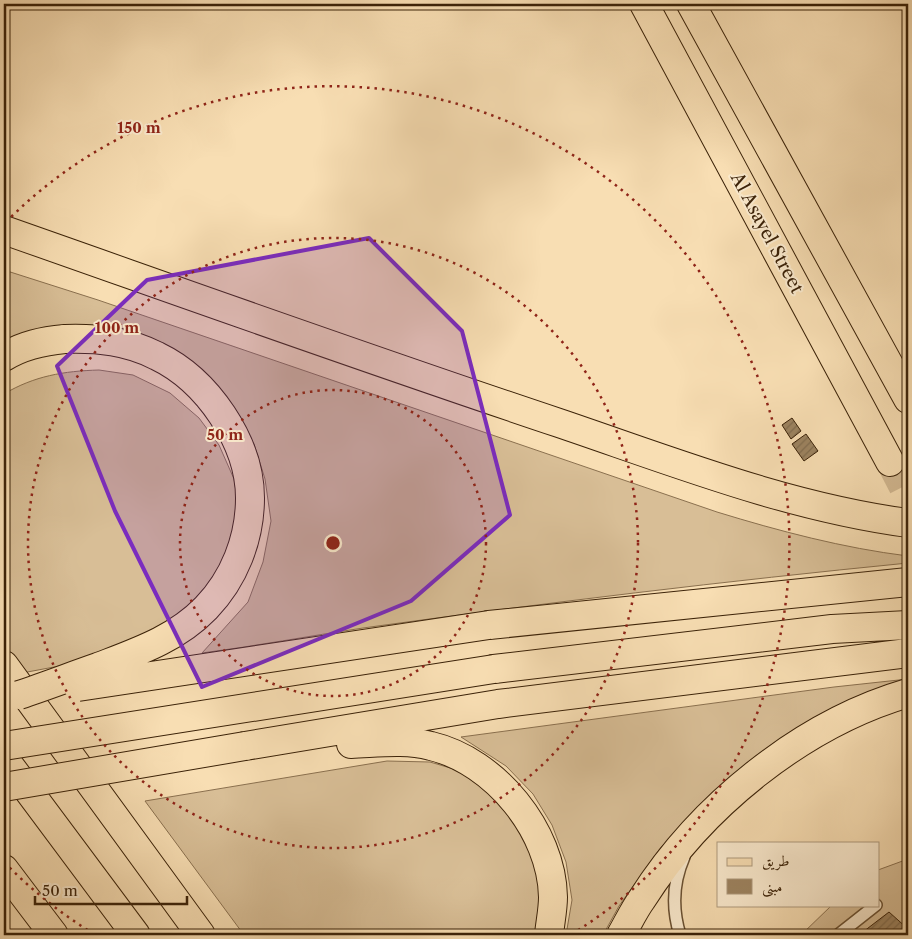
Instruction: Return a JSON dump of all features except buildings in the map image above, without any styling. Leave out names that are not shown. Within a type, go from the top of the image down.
[{"type":"main road","name":"Al Asayel Street","points":[[644,4],[890,462]]},
{"type":"main road","points":[[691,4],[908,400]]},
{"type":"main road","points":[[4,230],[360,356],[747,486],[830,509],[908,523]]},
{"type":"main road","points":[[4,357],[45,341],[89,338],[113,341],[136,347],[158,356],[179,368],[197,383],[224,418],[242,456],[250,497],[245,537],[231,575],[220,592],[191,622],[156,645],[8,678]]},
{"type":"main road","points":[[8,678],[489,625],[908,582]]},
{"type":"main road","points":[[4,746],[494,669],[832,629],[908,625]]},
{"type":"main road","points":[[4,788],[498,704],[908,653]]},
{"type":"main road","points":[[8,678],[201,935]]},
{"type":"main road","points":[[621,935],[642,898],[668,862],[710,815],[750,777],[795,745],[844,718],[908,693]]},
{"type":"main road","points":[[245,746],[400,741],[432,746],[462,757],[489,774],[512,796],[530,822],[547,858],[553,896],[549,935]]},
{"type":"main road","points":[[4,758],[136,935]]},
{"type":"main road","points":[[4,868],[54,935]]},
{"type":"main road","points":[[185,913],[218,935]]},
{"type":"lane","points":[[680,935],[676,921],[674,892],[681,864],[692,838],[710,815]]},
{"type":"lane","points":[[838,935],[875,906]]},
{"type":"highlighted area","points":[[369,238],[462,331],[510,515],[411,601],[202,687],[115,511],[57,366],[147,280]]},
{"type":"shaded area","points":[[4,270],[98,300],[717,512],[811,538],[908,556],[908,563],[703,585],[499,610],[363,628],[202,653],[248,602],[263,562],[271,521],[265,479],[254,444],[233,412],[206,383],[92,340],[4,361]]},
{"type":"shaded area","points":[[99,370],[133,375],[170,393],[199,418],[219,445],[234,479],[239,508],[238,536],[214,598],[113,656],[22,673],[4,647],[4,394],[38,379],[74,372]]},
{"type":"shaded area","points":[[908,679],[837,710],[729,781],[661,847],[619,906],[603,935],[566,935],[572,900],[566,862],[552,825],[533,794],[506,766],[461,737],[834,687]]},
{"type":"shaded area","points":[[387,761],[430,762],[464,772],[500,797],[539,861],[542,902],[538,935],[244,935],[145,801]]},
{"type":"shaded area","points":[[908,859],[908,935],[801,935],[831,906],[880,906],[880,869]]},
{"type":"tunnel","points":[[890,462],[908,497]]}]
